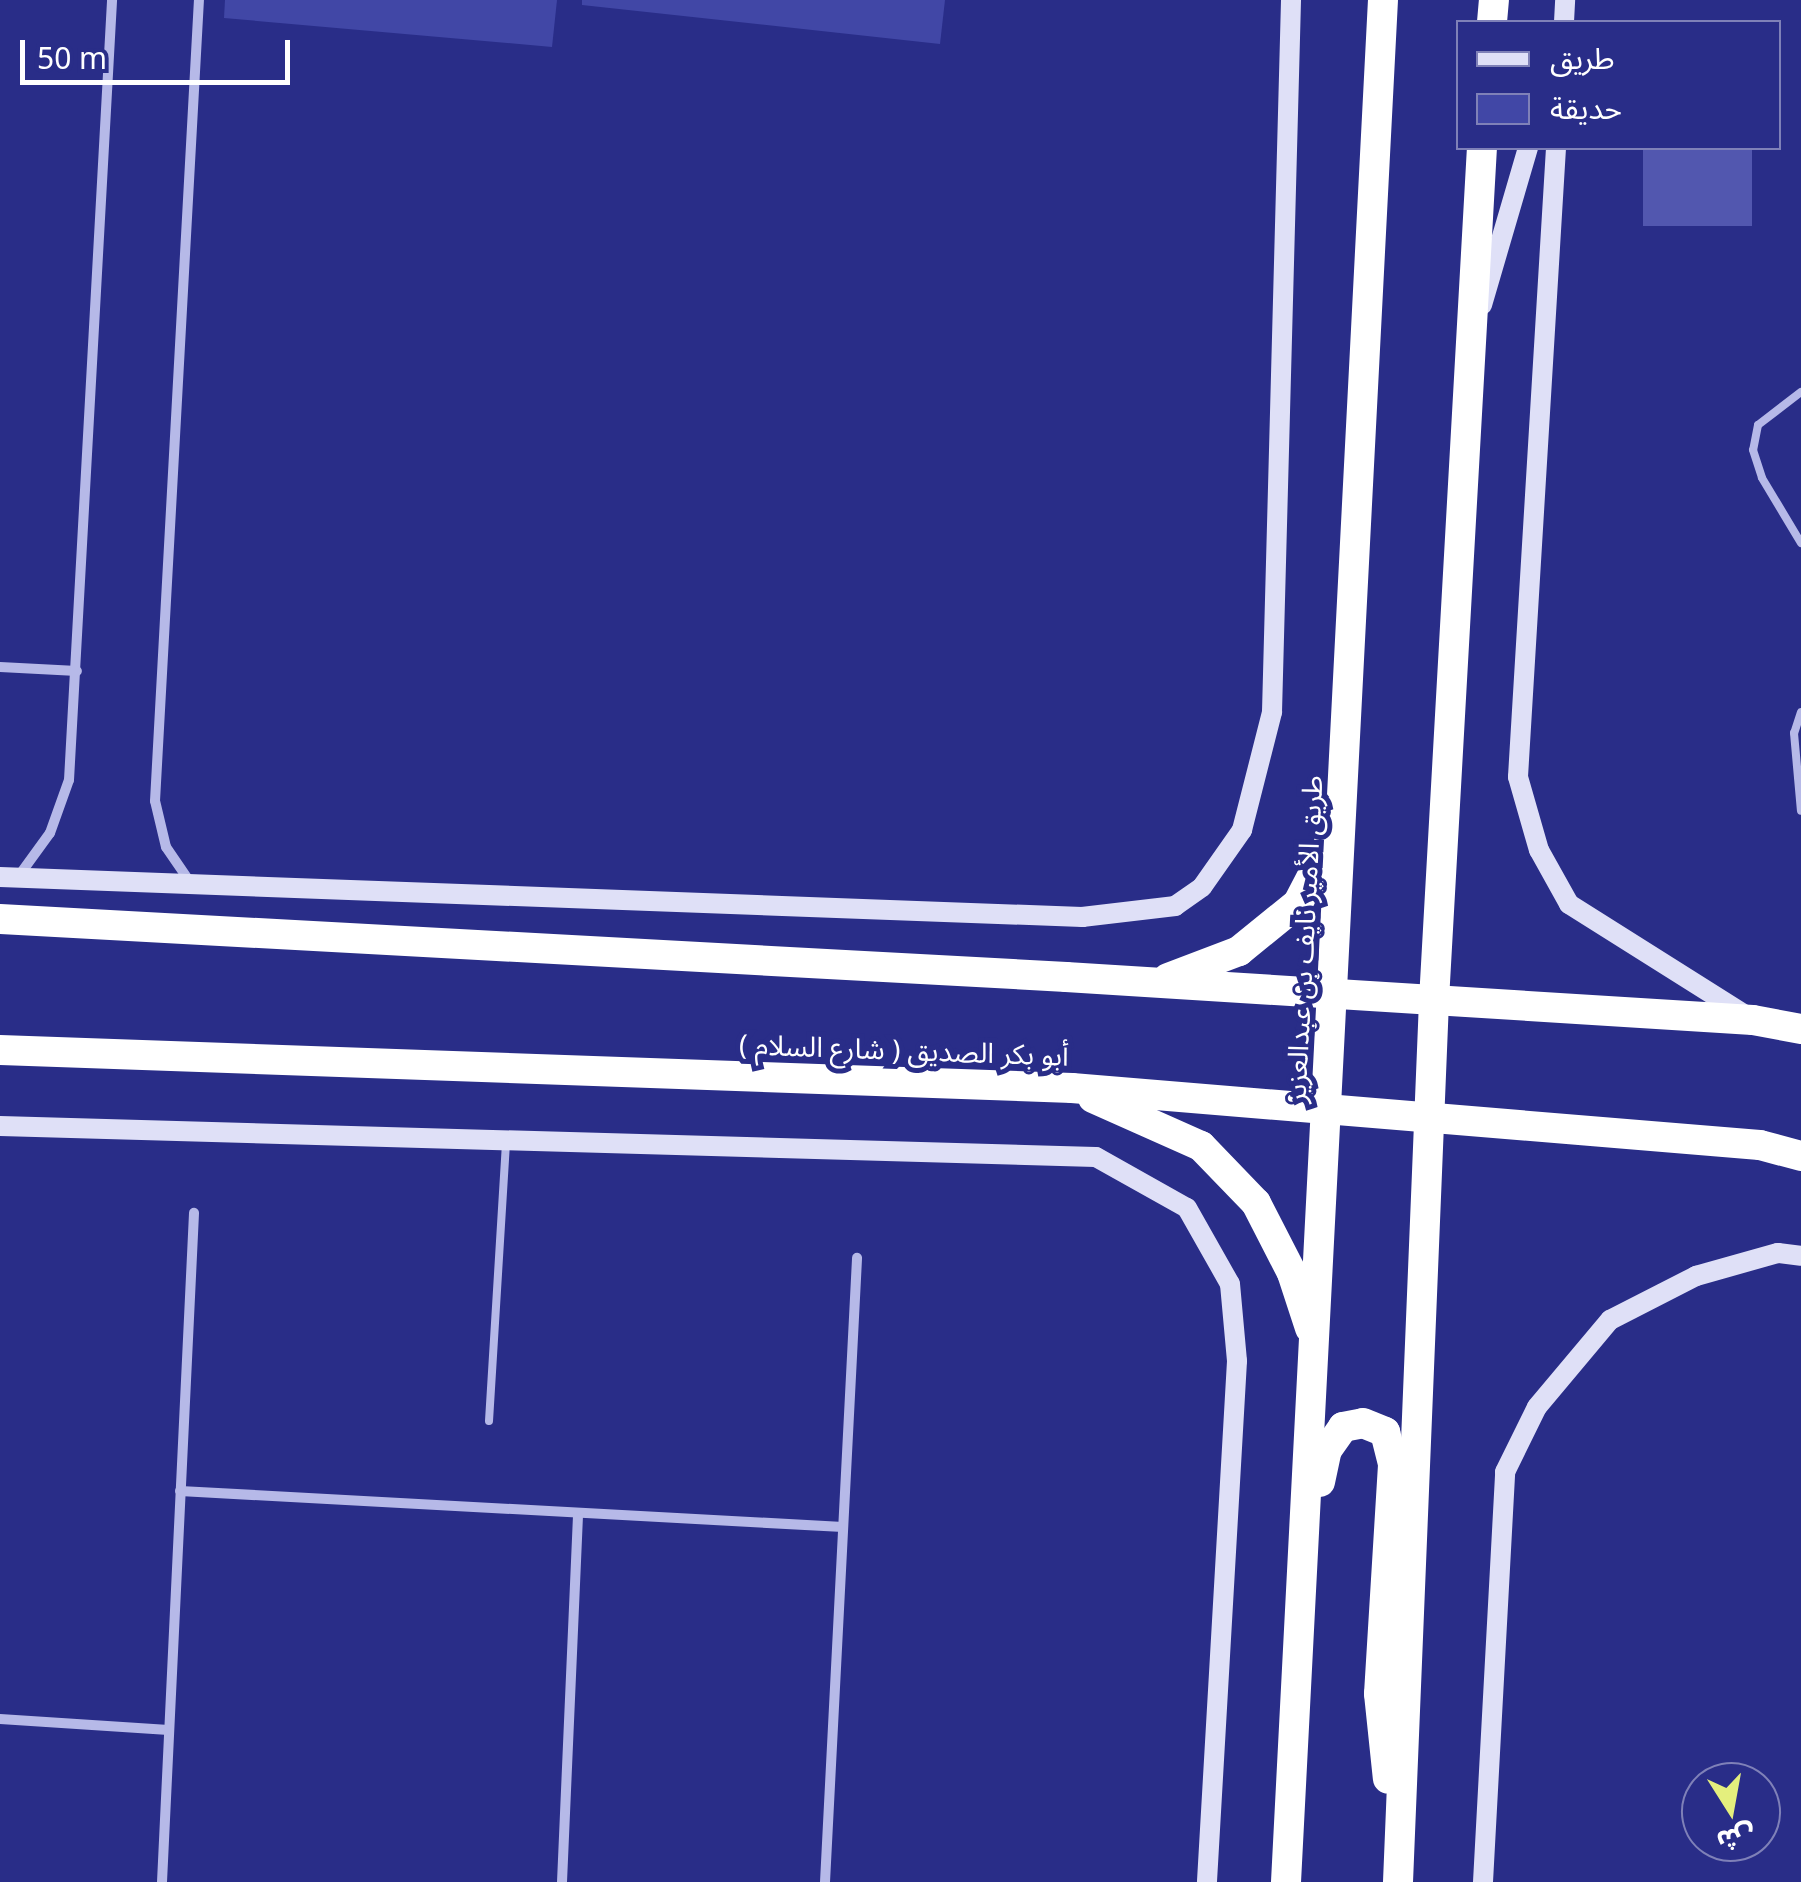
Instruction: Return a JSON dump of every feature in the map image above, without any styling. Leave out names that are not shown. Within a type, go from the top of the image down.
[{"type":"highway","name":"طريق الأمير نايف بن عبدالعزيز","points":[[1286,1882],[1382,0]]},
{"type":"highway","points":[[1398,1869],[1434,1000],[1466,360],[1482,150]]},
{"type":"highway","points":[[1066,977],[1170,978],[1238,951],[1298,903],[1342,818]]},
{"type":"highway","points":[[0,919],[1066,977],[1754,1020],[1801,1029]]},
{"type":"highway","name":"( شارع السلام ) أبو بكر الصديق","points":[[0,1050],[1072,1088],[1760,1145],[1801,1156]]},
{"type":"highway","points":[[1072,1088],[1201,1146],[1256,1203],[1292,1273],[1316,1347]]},
{"type":"highway","points":[[1304,1552],[1327,1450],[1344,1427],[1363,1424],[1385,1432],[1392,1465],[1378,1694],[1398,1869]]},
{"type":"main road","points":[[9,877],[193,887],[1082,917],[1174,906],[1202,887],[1242,830],[1272,712],[1291,0]]},
{"type":"main road","points":[[1466,360],[1527,150]]},
{"type":"main road","points":[[1556,150],[1518,776],[1539,850],[1569,904],[1754,1020]]},
{"type":"main road","points":[[0,1126],[1096,1157],[1187,1208],[1230,1284],[1237,1361],[1208,1882]]},
{"type":"main road","points":[[1483,1882],[1505,1472],[1529,1423],[1610,1320],[1696,1276],[1778,1253],[1801,1256]]},
{"type":"street","points":[[9,877],[50,834],[70,780],[112,0]]},
{"type":"street","points":[[193,887],[166,847],[155,801],[200,0]]},
{"type":"street","points":[[0,667],[78,671]]},
{"type":"street","points":[[162,1882],[194,1212]]},
{"type":"street","points":[[825,1882],[858,1258]]},
{"type":"street","points":[[180,1491],[844,1527]]},
{"type":"street","points":[[562,1882],[578,1513]]},
{"type":"street","points":[[0,1719],[169,1730]]},
{"type":"lane","points":[[1801,392],[1758,424],[1753,450],[1801,543]]},
{"type":"lane","points":[[1790,524],[1801,518]]},
{"type":"lane","points":[[1801,712],[1794,746],[1801,811]]},
{"type":"lane","points":[[489,1421],[506,1141]]},
{"type":"green space","points":[[225,0],[557,0],[552,47],[224,18]]},
{"type":"green space","points":[[582,0],[945,0],[940,44],[582,5]]},
{"type":"building","points":[[1643,150],[1752,150],[1752,226],[1643,226]]}]
